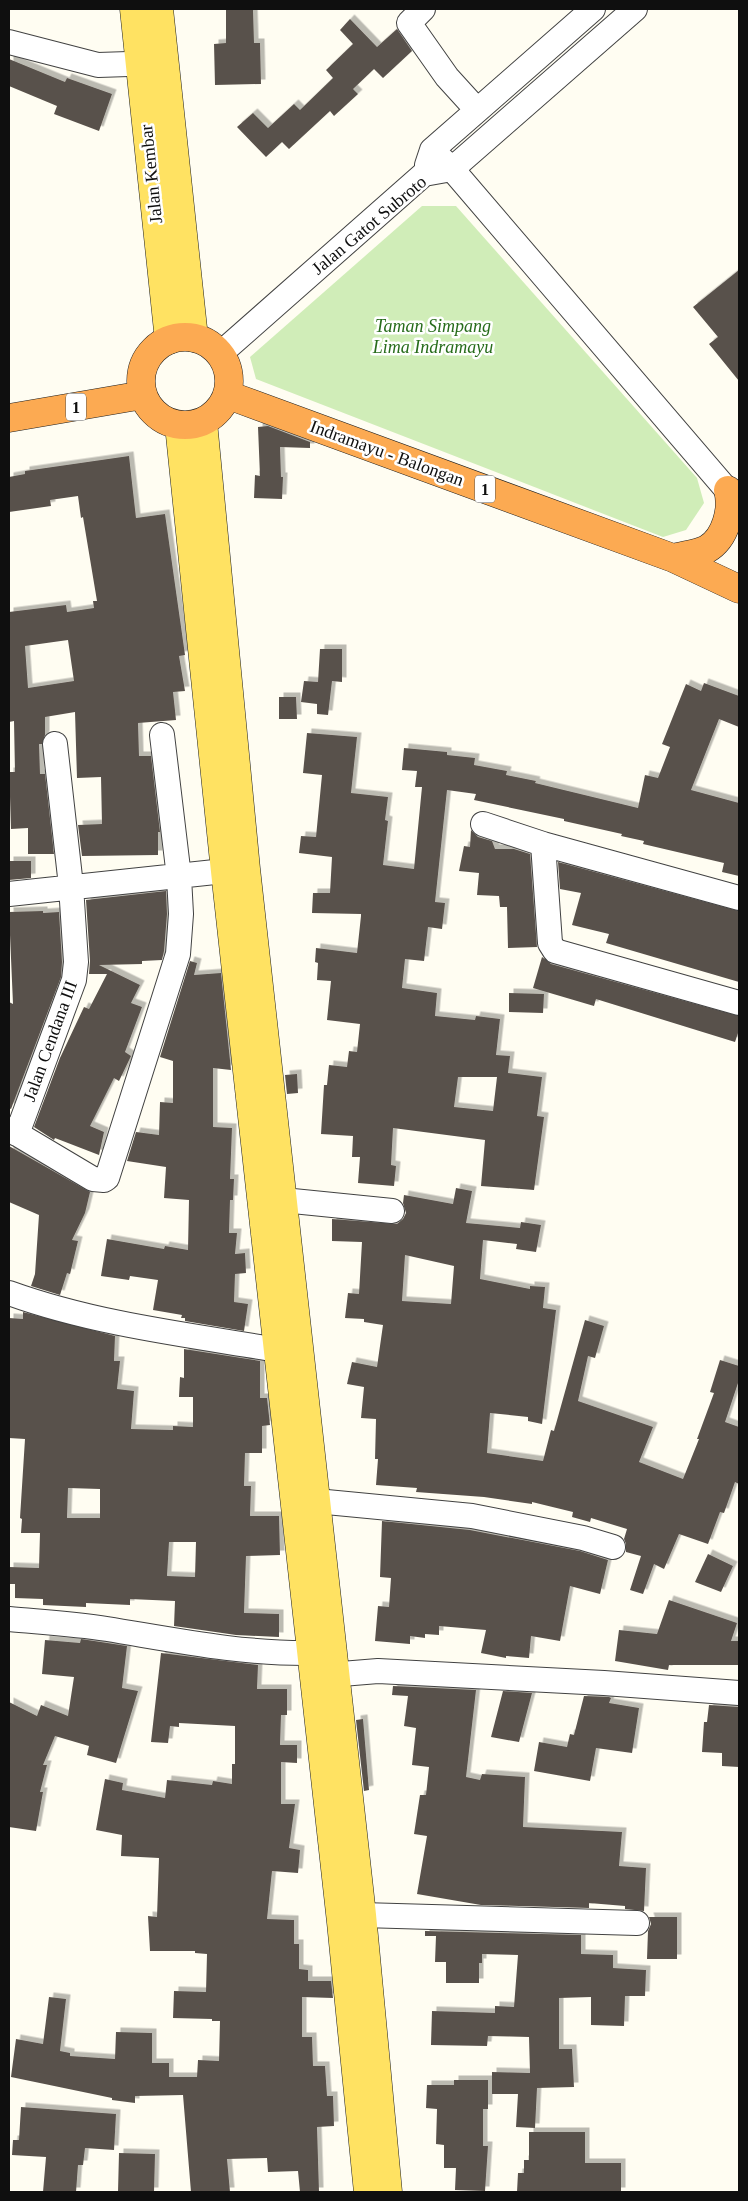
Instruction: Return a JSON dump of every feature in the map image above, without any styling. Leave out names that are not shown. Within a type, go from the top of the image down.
[{"type":"highway","points":[[182,339],[209,343],[220,353],[228,366],[231,380],[228,395],[219,411],[191,424],[156,415],[148,406],[143,395],[141,376],[143,366],[148,357],[157,347],[182,339]]},
{"type":"highway","name":"1","points":[[9,418],[143,395]]},
{"type":"highway","name":"Indramayu - Balongan","points":[[228,395],[673,558],[739,589]]},
{"type":"highway","points":[[673,558],[707,549],[716,541],[723,530],[729,514],[731,500],[734,497]]},
{"type":"main road","name":"Jalan Kembar","points":[[134,9],[144,64],[182,339]]},
{"type":"main road","name":"Jalan Kembar","points":[[144,64],[158,9]]},
{"type":"main road","points":[[191,424],[210,873],[316,1501],[328,1669],[342,1922],[368,2192]]},
{"type":"main road","points":[[210,873],[283,1200],[289,1349],[328,1669],[362,1915],[388,2192]]},
{"type":"street","points":[[423,9],[409,23],[447,76],[477,110]]},
{"type":"street","points":[[452,169],[635,9]]},
{"type":"street","points":[[590,12],[605,36]]},
{"type":"street","name":"Jalan Gatot Subroto","points":[[432,150],[590,12]]},
{"type":"street","points":[[9,42],[98,65],[144,64]]},
{"type":"street","points":[[424,174],[432,150],[452,169],[734,497]]},
{"type":"street","name":"Jalan Gatot Subroto","points":[[220,353],[424,174],[452,169]]},
{"type":"street","points":[[162,735],[210,873]]},
{"type":"street","name":"Jalan Cendana III","points":[[13,1132],[74,980],[76,962],[71,886],[55,744]]},
{"type":"street","points":[[483,824],[543,844],[739,898]]},
{"type":"street","points":[[543,844],[550,943],[555,950],[739,1003]]},
{"type":"street","points":[[9,894],[71,886],[210,873]]},
{"type":"street","points":[[13,1132],[93,1179],[104,1180],[107,1178],[178,954],[181,914],[210,873]]},
{"type":"street","points":[[283,1200],[392,1210]]},
{"type":"street","points":[[9,1293],[36,1303],[125,1325],[289,1349]]},
{"type":"street","points":[[316,1501],[472,1516],[583,1538],[613,1546]]},
{"type":"street","points":[[9,1619],[106,1629],[187,1644],[287,1653],[328,1669],[604,1683],[739,1693]]},
{"type":"street","points":[[362,1915],[637,1923]]},
{"type":"green space","name":"Taman Simpang Lima Indramayu","points":[[422,206],[456,206],[697,478],[704,503],[686,530],[663,537],[256,379],[250,357]]},
{"type":"building","points":[[226,9],[253,10],[254,43],[260,43],[261,84],[215,85],[214,44],[226,43]]},
{"type":"building","points":[[350,19],[377,47],[397,29],[412,51],[383,78],[374,69],[353,89],[358,94],[334,116],[330,111],[289,149],[282,142],[266,157],[237,127],[253,113],[268,128],[294,104],[300,110],[333,78],[326,70],[353,44],[340,30]]},
{"type":"building","points":[[9,59],[65,82],[67,78],[112,94],[99,131],[54,114],[57,106],[9,86]]},
{"type":"building","points":[[739,270],[739,381],[709,344],[718,337],[693,307]]},
{"type":"building","points":[[268,426],[310,442],[310,448],[280,447],[281,477],[283,477],[282,499],[254,498],[255,475],[260,476],[258,427]]},
{"type":"building","points":[[129,456],[136,518],[165,514],[185,655],[179,656],[185,691],[173,692],[176,720],[138,723],[139,756],[151,756],[160,832],[158,832],[158,855],[82,856],[78,825],[102,824],[101,777],[77,778],[75,712],[45,717],[45,735],[42,744],[39,744],[40,774],[45,774],[54,854],[28,854],[28,828],[11,829],[9,772],[15,772],[14,721],[9,722],[9,612],[66,605],[67,612],[94,608],[93,601],[97,601],[78,496],[50,500],[51,506],[9,512],[9,477],[25,474],[25,471]],"holes":[[[68,640],[74,681],[28,688],[25,646]]]},
{"type":"building","points":[[320,649],[342,649],[342,682],[332,681],[328,715],[317,714],[317,704],[301,702],[304,681],[318,682]]},
{"type":"building","points":[[704,683],[739,696],[739,727],[719,719],[691,790],[739,803],[739,876],[722,872],[724,863],[643,844],[644,841],[621,836],[622,834],[564,821],[564,819],[474,800],[476,794],[447,790],[435,902],[445,903],[442,929],[428,927],[424,961],[405,959],[402,988],[437,993],[435,1016],[475,1020],[476,1016],[500,1019],[496,1055],[510,1056],[508,1073],[542,1077],[537,1116],[544,1117],[534,1190],[481,1186],[485,1140],[393,1128],[391,1165],[396,1166],[394,1186],[358,1183],[360,1157],[352,1157],[353,1136],[321,1134],[324,1085],[327,1085],[329,1065],[347,1067],[349,1051],[357,1052],[360,1024],[327,1020],[331,981],[317,980],[318,963],[315,962],[316,948],[357,953],[361,914],[312,913],[313,893],[330,893],[332,857],[299,853],[301,836],[316,837],[322,775],[303,773],[307,733],[357,737],[351,793],[388,797],[385,820],[388,821],[383,865],[414,869],[422,787],[415,787],[417,771],[402,770],[404,748],[447,752],[447,755],[475,758],[474,765],[507,771],[506,775],[638,808],[645,775],[658,778],[670,747],[662,744],[686,684],[701,691]],"holes":[[[458,1077],[497,1077],[493,1111],[454,1107]]]},
{"type":"building","points":[[279,697],[296,697],[297,719],[279,719]]},
{"type":"building","points":[[471,830],[478,837],[492,841],[495,849],[514,849],[530,854],[537,947],[508,948],[507,907],[500,907],[499,896],[477,895],[479,873],[459,871],[464,846],[470,847]]},
{"type":"building","points":[[9,861],[31,861],[31,878],[9,880]]},
{"type":"building","points":[[558,862],[739,911],[739,982],[606,943],[609,934],[572,925],[581,893],[560,889]]},
{"type":"building","points":[[166,891],[167,914],[162,960],[142,961],[142,964],[99,965],[140,985],[131,1003],[142,1007],[125,1052],[131,1056],[119,1081],[114,1078],[90,1126],[104,1132],[99,1155],[55,1138],[54,1140],[34,1127],[60,1058],[84,1007],[89,1009],[107,974],[89,974],[90,961],[86,900]]},
{"type":"building","points":[[43,911],[43,913],[59,912],[61,977],[11,1109],[9,1108],[9,1002],[13,1004],[9,912]]},
{"type":"building","points":[[542,957],[551,964],[739,1016],[739,1030],[735,1042],[596,999],[594,1006],[533,988]]},
{"type":"building","points":[[190,961],[197,963],[194,975],[221,973],[231,1070],[213,1068],[213,1127],[232,1128],[230,1179],[234,1179],[233,1200],[230,1200],[229,1233],[237,1233],[235,1254],[245,1253],[246,1273],[235,1274],[234,1302],[248,1304],[244,1331],[185,1321],[185,1318],[181,1318],[182,1315],[153,1310],[158,1280],[130,1276],[129,1280],[101,1276],[107,1239],[164,1249],[165,1246],[188,1250],[189,1200],[164,1198],[166,1167],[127,1161],[136,1132],[159,1135],[160,1102],[173,1103],[173,1061],[160,1057]]},
{"type":"building","points":[[509,993],[544,994],[543,1013],[509,1012]]},
{"type":"building","points":[[297,1074],[298,1093],[287,1094],[285,1075]]},
{"type":"building","points":[[9,1146],[90,1192],[85,1213],[72,1240],[78,1241],[70,1274],[67,1273],[60,1295],[31,1286],[35,1274],[39,1215],[9,1202]]},
{"type":"building","points":[[456,1188],[472,1191],[466,1223],[520,1228],[521,1222],[541,1225],[536,1252],[516,1249],[517,1244],[483,1240],[480,1279],[530,1289],[530,1286],[545,1287],[543,1308],[556,1310],[542,1424],[528,1421],[528,1417],[490,1413],[487,1453],[543,1461],[551,1430],[554,1431],[585,1320],[604,1326],[595,1358],[588,1356],[578,1401],[653,1427],[639,1462],[683,1479],[714,1393],[710,1392],[720,1360],[739,1366],[739,1380],[725,1422],[739,1427],[739,1484],[735,1482],[724,1513],[720,1512],[708,1544],[679,1534],[664,1569],[654,1564],[643,1594],[630,1590],[641,1556],[626,1552],[624,1539],[627,1529],[591,1518],[590,1522],[572,1517],[573,1512],[532,1502],[532,1504],[484,1497],[416,1492],[417,1488],[376,1485],[378,1459],[375,1459],[376,1419],[361,1418],[364,1387],[347,1384],[352,1362],[377,1367],[383,1325],[364,1322],[364,1319],[345,1318],[348,1293],[359,1294],[362,1242],[332,1241],[332,1219],[397,1224],[406,1213],[403,1203],[404,1195],[453,1204]],"holes":[[[405,1255],[454,1266],[451,1304],[402,1301]]]},
{"type":"building","points":[[23,1312],[115,1336],[114,1361],[120,1361],[117,1389],[134,1391],[131,1429],[173,1430],[173,1426],[193,1427],[193,1397],[179,1397],[180,1377],[184,1378],[184,1349],[260,1361],[260,1398],[267,1398],[270,1425],[262,1426],[262,1453],[245,1453],[244,1486],[251,1486],[250,1516],[279,1516],[280,1555],[246,1556],[244,1613],[279,1614],[279,1637],[236,1635],[174,1626],[175,1601],[130,1599],[130,1605],[86,1603],[86,1607],[43,1605],[43,1599],[15,1598],[15,1584],[9,1584],[9,1567],[39,1568],[40,1533],[21,1533],[22,1519],[20,1518],[25,1439],[9,1438],[9,1318],[23,1319]],"holes":[[[68,1488],[100,1489],[100,1518],[67,1518]],[[169,1542],[196,1542],[195,1577],[167,1576]]]},
{"type":"building","points":[[382,1521],[470,1530],[580,1551],[608,1560],[600,1594],[570,1586],[560,1641],[531,1636],[529,1658],[506,1656],[506,1658],[481,1653],[486,1630],[439,1626],[439,1635],[425,1634],[425,1638],[410,1636],[410,1644],[375,1641],[378,1606],[389,1607],[391,1578],[380,1577]]},
{"type":"building","points":[[708,1554],[733,1566],[721,1592],[695,1582]]},
{"type":"building","points":[[669,1600],[737,1623],[731,1641],[739,1641],[739,1665],[669,1665],[668,1670],[615,1661],[619,1630],[657,1634]]},
{"type":"building","points":[[81,1639],[127,1646],[122,1688],[138,1691],[116,1763],[87,1755],[89,1746],[55,1736],[43,1765],[47,1765],[40,1792],[43,1792],[36,1831],[9,1827],[9,1702],[37,1716],[41,1705],[68,1716],[74,1677],[42,1674],[45,1640],[80,1643]]},
{"type":"building","points":[[161,1653],[258,1665],[257,1689],[287,1689],[287,1715],[281,1715],[280,1745],[297,1745],[297,1763],[281,1762],[281,1804],[295,1804],[289,1848],[300,1850],[298,1873],[272,1871],[267,1919],[294,1920],[294,1944],[299,1944],[299,1969],[308,1970],[308,1981],[331,1981],[333,1998],[302,1997],[302,2037],[312,2037],[313,2066],[325,2066],[327,2096],[333,2096],[334,2126],[317,2127],[319,2192],[300,2192],[298,2171],[268,2172],[267,2158],[227,2159],[230,2192],[191,2192],[183,2095],[135,2096],[135,2103],[112,2100],[112,2098],[11,2077],[16,2039],[43,2044],[49,1997],[66,1999],[60,2051],[70,2053],[70,2056],[115,2059],[116,2032],[152,2033],[152,2063],[169,2063],[169,2077],[197,2077],[198,2060],[219,2061],[220,2021],[173,2018],[174,1991],[206,1992],[207,1954],[195,1953],[195,1951],[150,1951],[148,1916],[157,1917],[159,1858],[121,1856],[122,1835],[96,1830],[105,1779],[123,1783],[122,1790],[165,1798],[167,1780],[212,1785],[213,1781],[232,1784],[232,1764],[235,1764],[235,1726],[179,1723],[179,1727],[170,1726],[168,1743],[151,1742]]},
{"type":"building","points":[[393,1686],[476,1690],[466,1777],[480,1780],[482,1774],[525,1777],[523,1827],[622,1832],[619,1866],[646,1868],[644,1911],[625,1909],[625,1906],[589,1903],[589,1908],[481,1905],[417,1894],[427,1836],[414,1834],[420,1795],[426,1795],[429,1767],[412,1765],[416,1728],[404,1726],[408,1696],[392,1695]]},
{"type":"building","points":[[503,1691],[532,1693],[519,1742],[491,1737]]},
{"type":"building","points":[[584,1696],[609,1697],[611,1698],[609,1703],[639,1708],[632,1753],[596,1748],[590,1781],[534,1771],[539,1742],[567,1747],[570,1734],[574,1735]]},
{"type":"building","points":[[709,1705],[739,1707],[739,1767],[722,1766],[722,1753],[702,1752],[704,1722],[707,1722]]},
{"type":"building","points":[[363,1719],[369,1790],[364,1791],[356,1720]]},
{"type":"building","points":[[649,1917],[677,1917],[677,1959],[647,1959],[648,1931],[651,1924]]},
{"type":"building","points":[[425,1931],[581,1935],[581,1954],[613,1955],[613,1968],[646,1970],[645,1996],[625,1996],[624,2026],[591,2025],[591,1997],[559,1998],[559,2049],[572,2049],[574,2087],[537,2088],[535,2128],[516,2127],[518,2094],[492,2094],[492,2072],[530,2073],[529,2037],[488,2036],[487,2046],[431,2045],[432,2011],[495,2013],[495,2006],[514,2007],[518,1955],[482,1954],[482,1963],[479,1963],[479,1983],[446,1983],[446,1962],[435,1962],[436,1936],[425,1936]]},
{"type":"building","points":[[454,2080],[488,2080],[488,2109],[483,2109],[483,2146],[488,2146],[485,2191],[455,2190],[456,2168],[444,2168],[444,2145],[436,2144],[437,2109],[426,2108],[427,2085],[454,2085]]},
{"type":"building","points":[[21,2107],[116,2114],[114,2150],[85,2148],[83,2165],[78,2165],[76,2192],[43,2192],[46,2157],[12,2155],[13,2140],[19,2140]]},
{"type":"building","points":[[529,2132],[585,2132],[585,2163],[621,2163],[621,2192],[517,2192],[518,2173],[524,2173],[524,2160],[529,2160]]},
{"type":"building","points":[[119,2153],[155,2154],[154,2192],[118,2192]]}]
